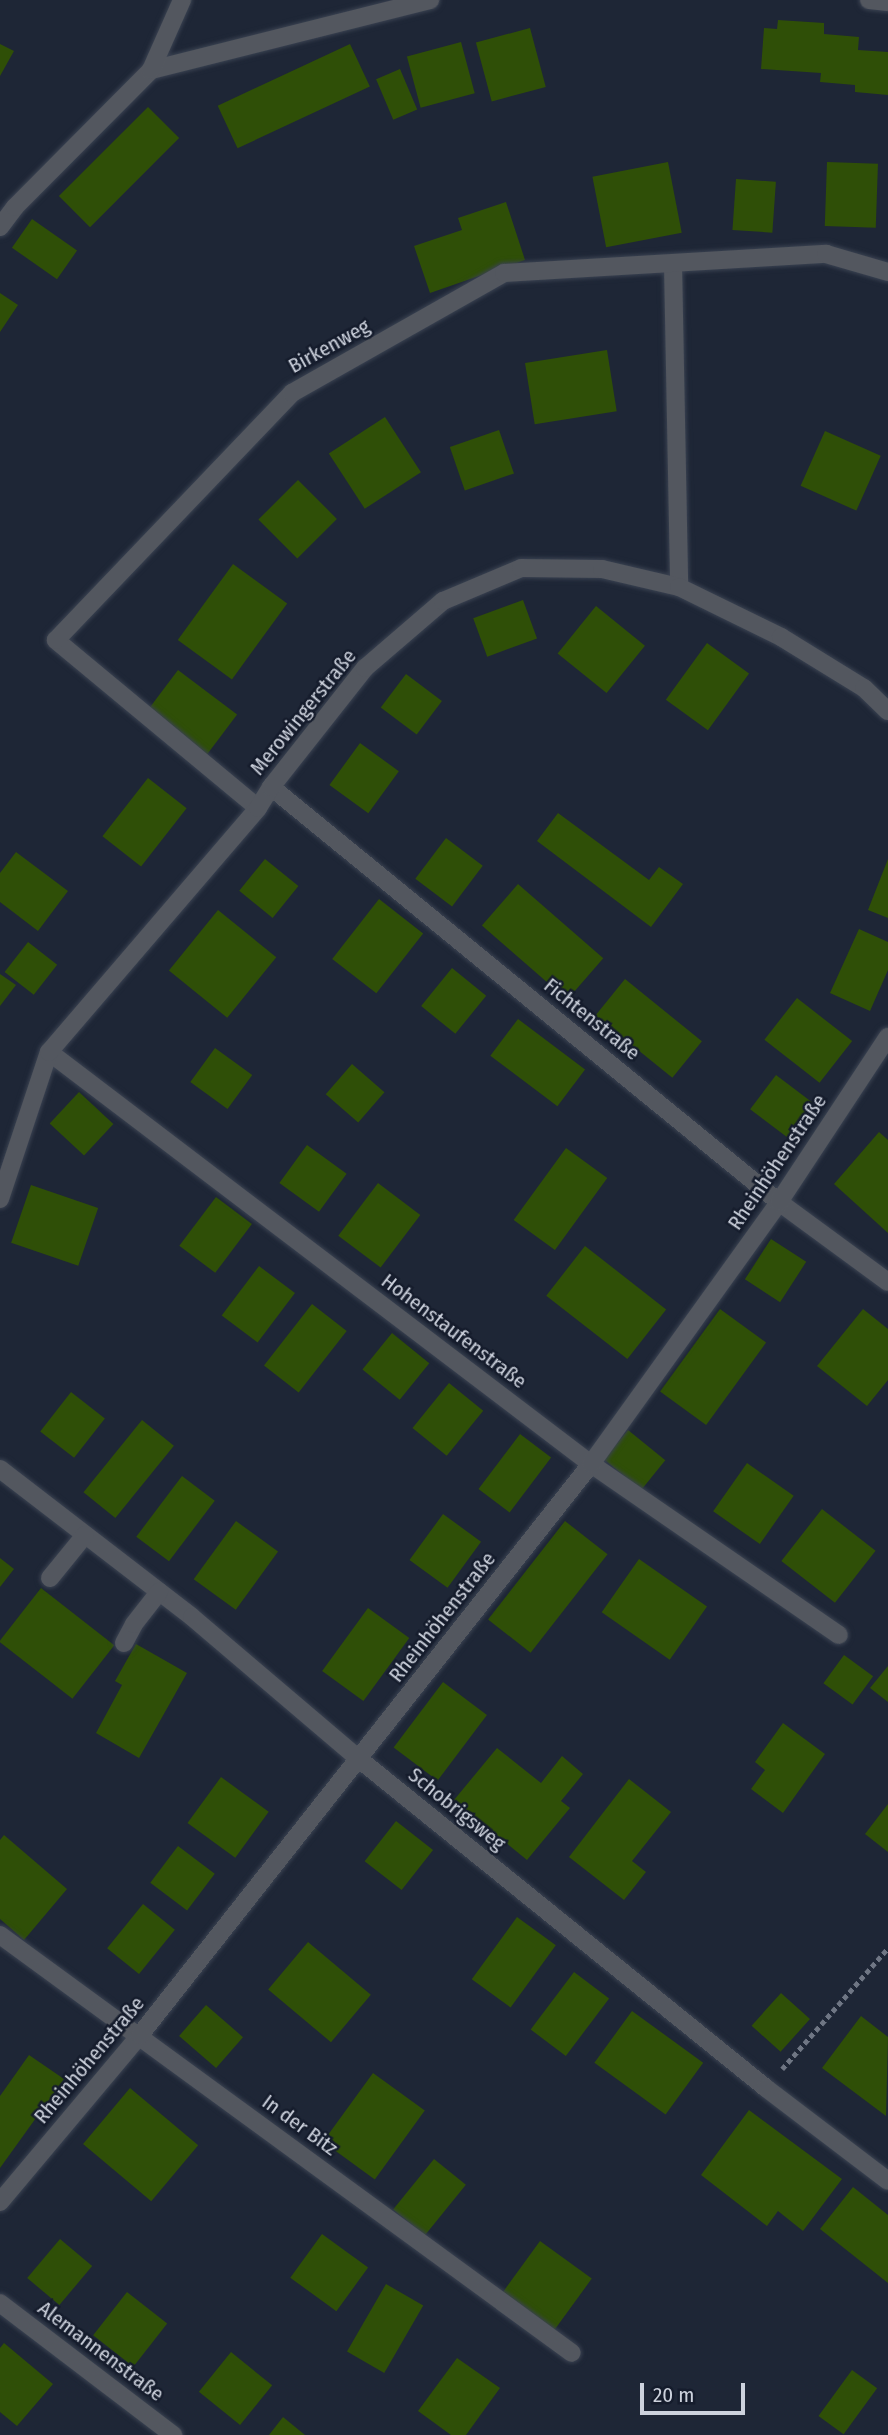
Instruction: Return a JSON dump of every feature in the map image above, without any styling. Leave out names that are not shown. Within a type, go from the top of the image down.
[{"type":"street","points":[[0,227],[7,212],[151,70],[182,0]]},
{"type":"street","points":[[151,70],[430,0]]},
{"type":"street","points":[[869,0],[888,2]]},
{"type":"street","name":"Birkenweg","points":[[258,808],[56,640],[292,393],[504,273],[826,254],[888,272]]},
{"type":"street","points":[[673,264],[679,587]]},
{"type":"street","name":"Merowingerstraße","points":[[0,1199],[49,1052],[258,808],[271,787],[365,668],[443,601],[522,568],[602,569],[679,587],[781,637],[864,688],[888,711]]},
{"type":"street","name":"Fichtenstraße","points":[[271,787],[779,1202],[888,1282]]},
{"type":"street","name":"Rheinhöhenstraße","points":[[0,2202],[140,2035],[591,1464],[779,1202],[888,1037]]},
{"type":"street","name":"Hohenstaufenstraße","points":[[49,1052],[591,1464],[839,1635]]},
{"type":"street","name":"Schobrigsweg","points":[[0,1469],[159,1592],[359,1759],[766,2088],[888,2181]]},
{"type":"street","points":[[50,1578],[85,1535]]},
{"type":"street","points":[[124,1643],[134,1623],[159,1592]]},
{"type":"street","name":"In der Bitz","points":[[0,1935],[572,2353]]},
{"type":"street","name":"Alemannenstraße","points":[[0,2303],[173,2435]]},
{"type":"path","points":[[766,2088],[888,1948]]},
{"type":"building","points":[[778,20],[824,23],[824,34],[859,37],[858,50],[888,52],[888,95],[855,92],[855,85],[820,82],[821,73],[761,69],[764,28],[777,29]]},
{"type":"building","points":[[530,28],[546,87],[492,101],[476,42]]},
{"type":"building","points":[[461,42],[475,93],[421,108],[407,56]]},
{"type":"building","points":[[0,44],[14,51],[0,76]]},
{"type":"building","points":[[350,44],[370,87],[238,148],[218,106]]},
{"type":"building","points":[[400,69],[417,110],[393,120],[376,79]]},
{"type":"building","points":[[148,107],[179,138],[90,227],[59,196]]},
{"type":"building","points":[[668,162],[682,233],[606,247],[592,177]]},
{"type":"building","points":[[827,162],[878,164],[876,228],[825,226]]},
{"type":"building","points":[[736,179],[776,182],[772,233],[732,230]]},
{"type":"building","points":[[506,202],[525,260],[430,293],[414,246],[462,230],[458,218]]},
{"type":"building","points":[[32,219],[77,251],[57,279],[12,248]]},
{"type":"building","points":[[0,293],[18,305],[0,332]]},
{"type":"building","points":[[607,350],[617,411],[535,424],[525,363]]},
{"type":"building","points":[[385,417],[421,472],[365,509],[329,453]]},
{"type":"building","points":[[499,430],[514,473],[465,490],[450,447]]},
{"type":"building","points":[[825,431],[881,456],[856,511],[801,486]]},
{"type":"building","points":[[298,480],[337,519],[297,558],[258,520]]},
{"type":"building","points":[[233,564],[287,603],[232,679],[178,640]]},
{"type":"building","points":[[523,600],[537,639],[487,657],[473,618]]},
{"type":"building","points":[[596,606],[645,646],[607,693],[558,653]]},
{"type":"building","points":[[707,643],[749,674],[708,730],[666,700]]},
{"type":"building","points":[[178,670],[237,715],[207,754],[148,710]]},
{"type":"building","points":[[406,674],[442,701],[417,735],[381,708]]},
{"type":"building","points":[[360,743],[399,771],[368,813],[329,785]]},
{"type":"building","points":[[148,778],[187,808],[141,866],[102,836]]},
{"type":"building","points":[[558,813],[649,880],[659,867],[683,884],[651,927],[537,841]]},
{"type":"building","points":[[446,838],[483,866],[452,906],[415,879]]},
{"type":"building","points":[[16,852],[68,891],[38,931],[0,902],[0,873]]},
{"type":"building","points":[[265,859],[298,886],[273,918],[239,891]]},
{"type":"building","points":[[888,859],[888,918],[868,910]]},
{"type":"building","points":[[518,884],[603,958],[567,1000],[482,926]]},
{"type":"building","points":[[379,899],[423,933],[376,993],[332,959]]},
{"type":"building","points":[[218,910],[276,957],[227,1018],[169,971]]},
{"type":"building","points":[[859,929],[888,942],[888,970],[870,1011],[830,993]]},
{"type":"building","points":[[28,942],[57,965],[34,995],[5,972]]},
{"type":"building","points":[[452,968],[486,996],[455,1034],[421,1006]]},
{"type":"building","points":[[0,974],[16,985],[0,1006]]},
{"type":"building","points":[[625,979],[702,1041],[672,1078],[595,1016]]},
{"type":"building","points":[[797,998],[852,1041],[820,1083],[764,1040]]},
{"type":"building","points":[[518,1019],[585,1070],[557,1106],[490,1056]]},
{"type":"building","points":[[215,1048],[252,1075],[228,1109],[190,1082]]},
{"type":"building","points":[[352,1064],[384,1092],[358,1122],[326,1094]]},
{"type":"building","points":[[776,1075],[813,1103],[787,1137],[750,1109]]},
{"type":"building","points":[[79,1092],[113,1124],[84,1156],[50,1123]]},
{"type":"building","points":[[879,1132],[888,1140],[888,1233],[834,1184]]},
{"type":"building","points":[[307,1145],[347,1174],[319,1212],[279,1183]]},
{"type":"building","points":[[566,1148],[607,1178],[555,1250],[514,1220]]},
{"type":"building","points":[[378,1183],[420,1215],[381,1268],[338,1236]]},
{"type":"building","points":[[31,1185],[98,1208],[78,1266],[11,1243]]},
{"type":"building","points":[[216,1197],[252,1224],[215,1273],[179,1246]]},
{"type":"building","points":[[771,1239],[806,1262],[780,1302],[745,1279]]},
{"type":"building","points":[[585,1246],[666,1309],[627,1359],[546,1296]]},
{"type":"building","points":[[259,1266],[295,1293],[258,1343],[222,1316]]},
{"type":"building","points":[[312,1304],[347,1331],[299,1393],[264,1365]]},
{"type":"building","points":[[720,1309],[766,1343],[706,1425],[660,1392]]},
{"type":"building","points":[[863,1309],[888,1329],[888,1380],[867,1406],[817,1366]]},
{"type":"building","points":[[392,1333],[429,1363],[400,1400],[362,1370]]},
{"type":"building","points":[[449,1383],[483,1411],[447,1456],[412,1428]]},
{"type":"building","points":[[71,1392],[105,1418],[74,1458],[40,1431]]},
{"type":"building","points":[[142,1420],[174,1446],[115,1518],[83,1492]]},
{"type":"building","points":[[628,1430],[665,1460],[641,1490],[604,1460]]},
{"type":"building","points":[[520,1434],[551,1457],[510,1513],[478,1489]]},
{"type":"building","points":[[747,1463],[794,1496],[760,1544],[713,1511]]},
{"type":"building","points":[[182,1476],[215,1501],[169,1561],[136,1537]]},
{"type":"building","points":[[822,1509],[876,1551],[835,1603],[781,1561]]},
{"type":"building","points":[[443,1514],[481,1542],[448,1588],[409,1560]]},
{"type":"building","points":[[236,1521],[278,1552],[236,1610],[194,1579]]},
{"type":"building","points":[[565,1521],[608,1554],[531,1653],[488,1620]]},
{"type":"building","points":[[0,1558],[14,1569],[0,1587]]},
{"type":"building","points":[[639,1559],[707,1607],[670,1660],[602,1612]]},
{"type":"building","points":[[41,1588],[114,1645],[72,1699],[0,1642]]},
{"type":"building","points":[[368,1608],[409,1638],[363,1701],[322,1671]]},
{"type":"building","points":[[136,1644],[187,1673],[139,1758],[96,1733],[122,1685],[115,1681]]},
{"type":"building","points":[[844,1655],[873,1676],[853,1704],[823,1683]]},
{"type":"building","points":[[888,1666],[888,1702],[870,1688]]},
{"type":"building","points":[[443,1682],[487,1715],[438,1781],[394,1747]]},
{"type":"building","points":[[783,1723],[825,1754],[783,1813],[751,1789],[765,1770],[755,1762]]},
{"type":"building","points":[[497,1748],[541,1783],[562,1756],[583,1774],[561,1801],[570,1808],[527,1860],[454,1800]]},
{"type":"building","points":[[221,1777],[269,1812],[235,1858],[187,1823]]},
{"type":"building","points":[[629,1779],[671,1812],[632,1861],[646,1872],[624,1900],[569,1857]]},
{"type":"building","points":[[888,1804],[888,1852],[865,1834]]},
{"type":"building","points":[[396,1821],[433,1850],[402,1890],[365,1861]]},
{"type":"building","points":[[4,1835],[67,1889],[24,1940],[0,1919],[0,1840]]},
{"type":"building","points":[[178,1846],[215,1874],[187,1910],[150,1883]]},
{"type":"building","points":[[143,1904],[175,1930],[139,1974],[107,1948]]},
{"type":"building","points":[[517,1917],[556,1945],[511,2008],[472,1979]]},
{"type":"building","points":[[308,1942],[371,1995],[331,2042],[268,1989]]},
{"type":"building","points":[[574,1972],[609,1998],[566,2056],[531,2030]]},
{"type":"building","points":[[781,1993],[810,2019],[781,2052],[752,2026]]},
{"type":"building","points":[[206,2005],[243,2037],[216,2068],[179,2036]]},
{"type":"building","points":[[632,2011],[703,2063],[666,2115],[594,2063]]},
{"type":"building","points":[[861,2016],[888,2037],[886,2116],[822,2068]]},
{"type":"building","points":[[29,2055],[64,2079],[0,2168],[0,2096]]},
{"type":"building","points":[[373,2073],[425,2111],[375,2179],[323,2142]]},
{"type":"building","points":[[130,2088],[198,2145],[151,2201],[83,2144]]},
{"type":"building","points":[[749,2110],[842,2179],[803,2231],[778,2211],[767,2226],[701,2175]]},
{"type":"building","points":[[434,2159],[466,2185],[425,2235],[393,2210]]},
{"type":"building","points":[[853,2187],[888,2215],[888,2283],[820,2229]]},
{"type":"building","points":[[322,2234],[368,2268],[336,2311],[290,2278]]},
{"type":"building","points":[[60,2239],[92,2266],[59,2305],[27,2278]]},
{"type":"building","points":[[540,2241],[592,2279],[552,2333],[501,2295]]},
{"type":"building","points":[[386,2284],[423,2306],[384,2373],[347,2352]]},
{"type":"building","points":[[127,2292],[167,2323],[133,2367],[93,2335]]},
{"type":"building","points":[[4,2343],[53,2384],[17,2426],[0,2412],[0,2348]]},
{"type":"building","points":[[231,2352],[272,2385],[240,2425],[199,2392]]},
{"type":"building","points":[[457,2358],[500,2388],[466,2435],[451,2435],[418,2411]]},
{"type":"building","points":[[852,2370],[877,2388],[844,2434],[818,2416]]},
{"type":"building","points":[[283,2417],[305,2435],[269,2435]]}]
